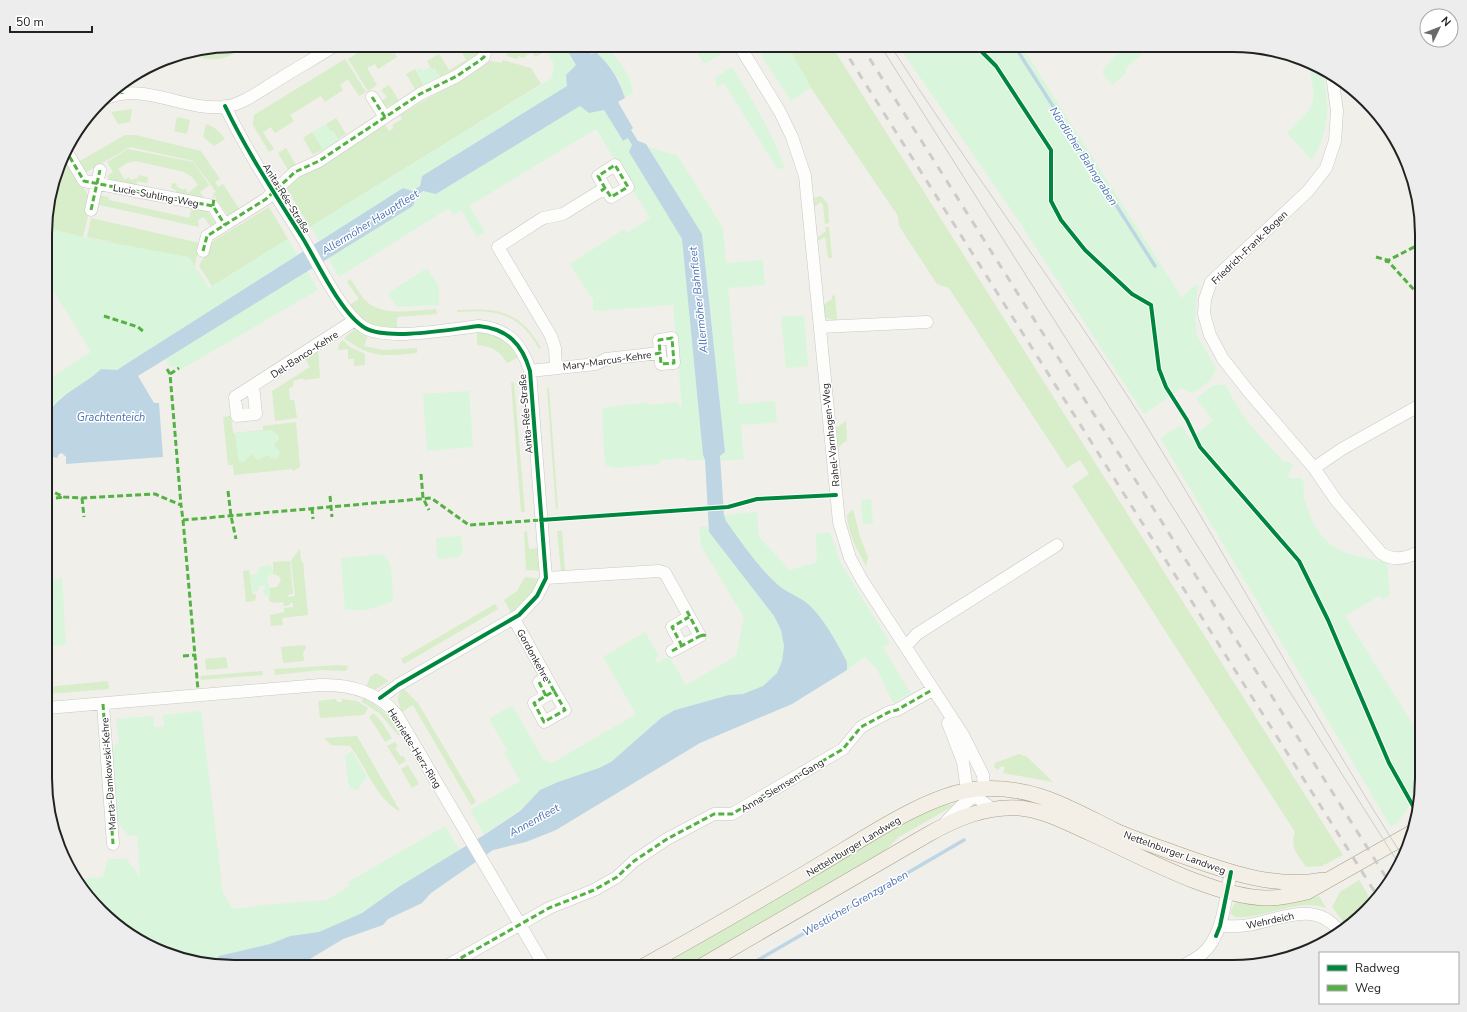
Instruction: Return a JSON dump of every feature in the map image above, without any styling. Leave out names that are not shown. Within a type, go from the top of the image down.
[{"type":"main road","name":"Nettelnburger Landweg","points":[[654,960],[742,911],[913,810],[950,795],[1002,789],[1034,793],[1064,804],[1146,843],[1231,872],[1273,881],[1307,882],[1331,878]]},
{"type":"main road","name":"Nettelnburger Landweg","points":[[712,960],[942,826],[971,814],[994,810],[1018,808],[1048,814],[1196,881],[1227,891],[1267,898],[1291,896],[1307,892],[1331,878]]},
{"type":"main road","points":[[1331,878],[1405,836]]},
{"type":"street","points":[[124,89],[206,107],[225,106],[248,98],[324,52]]},
{"type":"street","points":[[203,251],[207,236],[266,199],[295,172],[324,158],[482,59],[485,52]]},
{"type":"street","name":"Rahel-Varnhagen-Weg","points":[[743,52],[780,112],[792,136],[805,176],[832,461],[842,536],[850,558],[862,580],[906,646],[939,702],[963,735],[983,775],[975,792]]},
{"type":"street","name":"Friedrich-Frank-Bogen","points":[[1333,82],[1337,111],[1334,141],[1326,168],[1308,191],[1211,282],[1206,291],[1204,304],[1207,327],[1223,359],[1314,468],[1336,500],[1381,553],[1386,557],[1402,558],[1415,554]]},
{"type":"street","points":[[372,97],[390,116]]},
{"type":"street","name":"Anita-Rée-Straße","points":[[225,106],[243,140],[326,278],[355,320],[366,328],[391,334],[479,326],[492,327],[505,333],[516,343],[526,358],[530,371],[546,578],[538,596],[514,619],[398,685],[380,698]]},
{"type":"street","name":"Lucie-Suhling-Weg","points":[[69,156],[84,180],[213,201],[225,225]]},
{"type":"street","points":[[556,367],[555,348],[551,336],[498,247],[543,218],[563,214],[630,187],[615,163],[597,176],[609,195]]},
{"type":"street","points":[[91,210],[100,170]]},
{"type":"street","name":"Del-Banco-Kehre","points":[[253,386],[355,320]]},
{"type":"street","points":[[820,327],[927,322]]},
{"type":"street","name":"Mary-Marcus-Kehre","points":[[530,371],[556,367],[596,364],[606,359],[675,364],[672,336],[656,339],[659,362]]},
{"type":"street","points":[[1314,468],[1342,449],[1415,408]]},
{"type":"street","points":[[906,646],[917,634],[1057,545]]},
{"type":"street","points":[[546,578],[659,571],[665,573],[689,617],[691,643],[672,627],[676,621],[689,617]]},
{"type":"street","name":"Gordonkehre","points":[[514,619],[550,694]]},
{"type":"street","name":"Gordonkehre","points":[[539,682],[568,710],[553,719],[544,722],[534,703],[550,694]]},
{"type":"street","name":"Henriette-Herz-Ring","points":[[52,708],[320,685],[351,687],[380,698],[397,715],[541,960]]},
{"type":"street","name":"Anna-Siemsen-Gang","points":[[458,960],[549,908],[594,890],[617,877],[634,861],[667,839],[700,821],[714,814],[732,814],[843,749],[861,727],[889,712],[897,710],[932,690]]},
{"type":"street","name":"Rahel-Varnhagen-Weg","points":[[939,702],[975,792]]},
{"type":"street","name":"Marta-Damkowski-Kehre","points":[[103,704],[113,844]]},
{"type":"street","points":[[942,826],[975,792],[994,810]]},
{"type":"street","points":[[1191,960],[1206,950],[1216,936],[1220,926],[1231,872]]},
{"type":"street","name":"Wehrdeich","points":[[1220,926],[1248,925],[1294,914],[1312,914],[1324,916],[1336,928]]},
{"type":"green space","points":[[222,52],[236,52],[223,58],[204,58],[195,56]]},
{"type":"green space","points":[[360,52],[394,52],[397,57],[378,69],[375,64],[367,68],[377,85],[368,91],[348,59]]},
{"type":"green space","points":[[462,52],[479,52],[475,57],[441,78],[434,68],[432,70],[427,61],[439,54],[449,70],[466,60]]},
{"type":"green space","points":[[507,52],[532,52],[523,58],[519,56],[517,59],[507,56]]},
{"type":"green space","points":[[532,52],[544,52],[535,57]]},
{"type":"green space","points":[[546,52],[568,52],[576,65],[566,75],[568,86],[422,176],[420,186],[412,191],[403,188],[319,241],[310,227],[552,78],[554,64]]},
{"type":"green space","points":[[590,52],[611,52],[619,61],[626,73],[633,93],[625,98],[618,78]]},
{"type":"green space","points":[[696,52],[723,53],[704,64]]},
{"type":"green space","points":[[760,52],[791,52],[811,88],[791,101]]},
{"type":"green space","points":[[791,52],[835,52],[1343,855],[1322,866],[1306,867],[1295,851],[1293,843],[1295,832],[1072,486],[1089,474],[1080,460],[1067,468],[949,288],[937,284],[899,226],[898,216],[811,88]]},
{"type":"green space","points":[[903,52],[1025,52],[1182,298],[1190,289],[1198,284],[1195,319],[1197,336],[1216,368],[1211,380],[1193,393],[1181,388],[1144,414],[1020,223]]},
{"type":"green space","points":[[1119,52],[1140,52],[1142,54],[1126,68],[1126,73],[1113,85],[1103,74],[1103,70]]},
{"type":"green space","points":[[345,59],[366,92],[359,96],[348,79],[340,85],[343,90],[325,102],[321,96],[290,115],[294,121],[275,133],[271,127],[263,132],[274,149],[269,152],[253,125],[254,115]]},
{"type":"green space","points":[[503,60],[531,68],[541,84],[310,227],[285,186],[385,125],[389,131],[394,128],[392,125],[402,119],[400,115],[490,61],[502,63]]},
{"type":"green space","points":[[430,67],[432,70],[434,68],[442,80],[427,89],[416,71],[421,68],[423,71]]},
{"type":"green space","points":[[732,67],[755,104],[768,129],[785,169],[777,168],[724,83],[717,87],[715,78]]},
{"type":"green space","points":[[415,69],[425,87],[417,92],[406,74]]},
{"type":"green space","points":[[1309,69],[1324,78],[1327,101],[1327,119],[1326,127],[1319,146],[1314,157],[1311,159],[1287,133],[1303,117],[1312,104],[1312,80]]},
{"type":"green space","points":[[389,85],[400,102],[396,105],[394,103],[383,109],[380,102],[387,97],[381,90]]},
{"type":"green space","points":[[580,106],[585,110],[591,111],[604,109],[622,141],[628,138],[632,145],[629,152],[682,239],[703,455],[705,460],[686,461],[685,458],[660,460],[660,464],[613,468],[606,465],[602,408],[648,402],[649,405],[676,402],[682,407],[673,305],[593,311],[593,300],[570,264],[624,229],[627,233],[650,218],[596,129],[469,206],[485,232],[477,237],[461,210],[453,215],[449,208],[339,277],[328,258],[413,206],[416,196],[424,191],[436,194]]},
{"type":"green space","points":[[132,109],[130,122],[118,124],[111,112]]},
{"type":"green space","points":[[177,117],[190,120],[187,134],[174,131]]},
{"type":"green space","points":[[336,118],[346,134],[338,139],[333,131],[330,132],[326,124]]},
{"type":"green space","points":[[206,124],[212,126],[225,139],[214,146],[203,137]]},
{"type":"green space","points":[[326,124],[339,141],[324,151],[312,132]]},
{"type":"green space","points":[[312,132],[323,149],[313,155],[303,138]]},
{"type":"green space","points":[[125,135],[136,135],[201,151],[220,179],[215,182],[218,187],[223,184],[240,210],[229,217],[213,194],[216,192],[193,161],[130,147],[85,173],[78,162]]},
{"type":"green space","points":[[648,147],[677,155],[723,228],[726,263],[763,260],[765,285],[728,288],[739,404],[775,401],[777,422],[741,425],[744,459],[721,461],[720,456],[725,451],[702,234]]},
{"type":"green space","points":[[286,148],[296,165],[288,170],[278,153]]},
{"type":"green space","points":[[128,149],[193,162],[209,185],[200,192],[205,199],[175,195],[176,190],[171,188],[172,183],[177,184],[176,186],[183,190],[185,188],[188,193],[198,185],[192,177],[184,172],[136,161],[127,163],[118,169],[125,180],[129,177],[130,180],[138,178],[138,175],[148,177],[147,183],[137,181],[136,187],[110,182],[107,176],[113,172],[107,162]]},
{"type":"green space","points":[[67,162],[90,198],[91,204],[83,237],[55,230],[52,222],[55,198]]},
{"type":"green space","points":[[97,195],[109,197],[109,200],[189,218],[192,207],[206,209],[217,226],[212,229],[204,217],[198,220],[199,227],[95,204]]},
{"type":"green space","points":[[821,196],[828,204],[829,223],[825,224],[823,205],[821,202],[814,207],[813,198]]},
{"type":"green space","points":[[269,207],[288,239],[212,286],[199,266],[202,260],[208,256],[206,252],[208,244]]},
{"type":"green space","points":[[91,218],[200,243],[195,265],[193,268],[86,238],[123,244],[87,237]]},
{"type":"green space","points":[[52,225],[55,230],[91,239],[189,257],[209,288],[288,239],[298,255],[117,370],[101,369],[92,378],[58,399],[52,410],[52,377],[91,352],[52,288]]},
{"type":"green space","points":[[825,227],[829,227],[832,258],[828,258],[825,237],[818,241],[818,237],[826,231]]},
{"type":"green space","points":[[427,268],[439,287],[439,305],[397,307],[388,293]]},
{"type":"green space","points":[[307,271],[318,290],[180,370],[178,367],[170,367],[165,359]]},
{"type":"green space","points":[[350,279],[364,299],[379,309],[398,312],[436,309],[437,314],[397,317],[397,331],[371,327],[348,306],[359,299],[347,282]]},
{"type":"green space","points":[[832,295],[835,296],[837,320],[825,317],[823,305],[832,299]]},
{"type":"green space","points":[[457,310],[484,310],[506,314],[525,326],[541,348],[539,349],[523,327],[514,320],[505,316],[483,311],[457,312]]},
{"type":"green space","points":[[804,315],[808,366],[786,368],[781,317]]},
{"type":"green space","points":[[356,328],[369,333],[364,346],[383,350],[417,348],[417,353],[387,355],[371,353],[363,350],[344,338]]},
{"type":"green space","points":[[477,329],[504,335],[521,356],[507,363],[495,350],[477,345]]},
{"type":"green space","points":[[343,340],[350,347],[365,354],[365,365],[354,366],[354,359],[348,359],[348,349],[338,350],[339,344]]},
{"type":"green space","points":[[318,346],[320,378],[303,380],[303,378],[293,381],[293,387],[289,388],[290,400],[294,400],[297,418],[275,421],[272,391],[310,367],[303,355]]},
{"type":"green space","points":[[514,382],[525,512],[521,512],[511,383]]},
{"type":"green space","points":[[1214,385],[1226,385],[1244,417],[1285,463],[1289,461],[1293,466],[1288,474],[1289,478],[1301,478],[1304,486],[1304,498],[1311,518],[1326,540],[1334,547],[1345,552],[1387,562],[1390,595],[1383,599],[1379,596],[1345,616],[1415,728],[1415,790],[1413,802],[1396,824],[1391,827],[1160,438],[1181,425],[1190,439],[1213,420],[1196,398]]},
{"type":"green space","points":[[547,388],[549,388],[558,509],[556,509]]},
{"type":"green space","points":[[469,391],[473,447],[427,451],[423,394]]},
{"type":"green space","points":[[231,416],[233,433],[263,430],[263,426],[296,422],[300,467],[293,471],[292,469],[234,475],[233,465],[228,465],[223,417]]},
{"type":"green space","points":[[846,421],[847,441],[837,449],[835,429]]},
{"type":"green space","points":[[272,430],[279,436],[279,439],[274,445],[280,453],[278,458],[272,459],[268,455],[258,460],[251,454],[245,461],[240,462],[238,458],[235,433]]},
{"type":"green space","points":[[871,499],[873,524],[863,524],[861,500]]},
{"type":"green space","points":[[853,509],[860,537],[868,557],[866,566],[849,529],[847,515]]},
{"type":"green space","points":[[757,512],[759,537],[790,570],[817,562],[816,534],[830,532],[840,562],[890,643],[883,647],[911,694],[893,703],[877,669],[865,657],[847,670],[847,662],[832,635],[819,616],[809,606],[786,591],[770,577],[744,546],[726,521],[724,515]]},
{"type":"green space","points":[[708,526],[709,532],[774,616],[781,630],[784,646],[782,661],[777,673],[763,686],[743,694],[729,695],[675,710],[661,718],[611,762],[540,790],[520,810],[484,835],[470,810],[520,781],[504,752],[507,750],[489,719],[512,705],[543,759],[552,763],[636,714],[603,657],[645,632],[659,656],[655,659],[657,663],[669,656],[686,685],[736,656],[744,617],[701,546],[699,527]]},
{"type":"green space","points":[[527,531],[529,549],[541,548],[540,571],[526,570],[524,532]]},
{"type":"green space","points":[[557,531],[562,531],[565,571],[561,571]]},
{"type":"green space","points":[[461,536],[463,552],[458,557],[437,559],[436,538]]},
{"type":"green space","points":[[300,549],[301,561],[303,562],[308,615],[282,618],[283,625],[271,626],[270,615],[284,612],[284,608],[293,607],[293,603],[284,606],[283,602],[274,603],[269,601],[270,588],[277,587],[281,581],[279,576],[273,574],[273,562],[290,561],[293,594],[287,595],[289,597],[295,596],[291,560]]},
{"type":"green space","points":[[383,554],[387,558],[391,568],[393,586],[392,602],[366,610],[345,610],[341,558]]},
{"type":"green space","points":[[271,564],[273,574],[268,576],[267,580],[270,588],[270,595],[268,597],[262,592],[266,588],[264,585],[259,586],[258,591],[252,592],[250,574],[257,574],[259,567]]},
{"type":"green space","points":[[249,570],[252,593],[256,595],[256,598],[254,601],[246,602],[243,571]]},
{"type":"green space","points":[[525,577],[540,579],[528,598],[511,613],[504,600],[517,591]]},
{"type":"green space","points":[[62,578],[66,645],[52,646],[52,579]]},
{"type":"green space","points":[[495,604],[498,609],[404,664],[401,659]]},
{"type":"green space","points":[[305,645],[306,648],[303,653],[304,661],[283,663],[281,647]]},
{"type":"green space","points":[[226,657],[228,668],[206,670],[205,659]]},
{"type":"green space","points":[[338,665],[348,666],[346,671],[321,670],[275,675],[274,669]]},
{"type":"green space","points":[[262,671],[263,675],[201,680],[200,676]]},
{"type":"green space","points":[[376,673],[389,681],[373,691],[365,690],[370,677]]},
{"type":"green space","points":[[108,681],[109,689],[52,694],[52,687]]},
{"type":"green space","points":[[404,689],[418,703],[476,802],[471,805],[413,705],[402,712],[398,697]]},
{"type":"green space","points":[[363,698],[379,708],[393,721],[401,732],[399,736],[379,713],[362,702]]},
{"type":"green space","points":[[336,699],[337,702],[342,702],[342,699],[357,701],[368,708],[364,715],[320,718],[318,701]]},
{"type":"green space","points":[[201,711],[223,893],[233,909],[272,904],[327,900],[349,886],[348,882],[445,826],[460,850],[400,886],[362,913],[319,932],[290,936],[270,944],[219,956],[216,959],[187,954],[153,941],[143,936],[114,915],[97,898],[83,879],[103,877],[108,859],[126,859],[140,876],[137,835],[129,836],[116,821],[111,748],[115,748],[115,744],[119,744],[116,719],[153,716],[154,727],[164,727],[163,715]]},
{"type":"green space","points":[[373,713],[381,721],[392,738],[385,742],[369,718]]},
{"type":"green space","points":[[357,736],[400,811],[392,806],[378,791],[350,746],[331,745],[324,738]]},
{"type":"green space","points":[[395,742],[398,746],[395,748],[401,757],[403,756],[406,761],[399,765],[387,746]]},
{"type":"green space","points":[[352,751],[367,777],[357,790],[350,788],[348,782],[345,756]]},
{"type":"green space","points":[[1019,754],[1027,757],[1053,782],[1003,773],[1005,767],[1001,766],[998,770],[994,767],[995,763]]},
{"type":"green space","points":[[408,765],[419,784],[412,788],[401,769]]},
{"type":"green space","points":[[943,804],[955,805],[899,837],[877,858],[702,960],[665,960],[914,817]]},
{"type":"green space","points":[[1359,880],[1369,899],[1344,922],[1332,907],[1340,892]]},
{"type":"green space","points":[[1319,896],[1326,908],[1315,905],[1304,905],[1246,917],[1235,917],[1230,913],[1235,903],[1241,902],[1260,905],[1275,904]]},
{"type":"water","points":[[568,52],[590,52],[591,54],[596,52],[610,68],[620,84],[625,98],[618,102],[633,128],[631,130],[638,141],[646,144],[702,234],[725,452],[720,456],[724,515],[726,521],[763,570],[782,588],[809,605],[819,616],[832,635],[847,662],[847,670],[792,704],[700,743],[556,830],[526,842],[493,850],[431,893],[422,903],[388,919],[383,925],[343,939],[308,960],[216,959],[219,956],[270,944],[290,936],[319,932],[362,913],[400,886],[484,835],[520,811],[540,790],[611,762],[661,718],[675,710],[729,695],[743,694],[763,686],[777,673],[782,661],[784,646],[781,630],[774,616],[709,532],[705,460],[703,455],[682,239],[629,152],[632,145],[628,138],[623,141],[604,110],[589,113],[580,106],[436,194],[423,191],[416,196],[413,206],[138,376],[154,403],[159,403],[163,457],[66,464],[66,457],[62,453],[59,454],[57,458],[52,456],[52,409],[64,396],[101,369],[117,370],[403,188],[412,191],[420,186],[422,176],[567,86],[566,75],[576,65]]},
{"type":"waterway","name":"Nördlicher Bahngraben","points":[[1018,52],[1155,266]]},
{"type":"waterway","name":"Westlicher Grenzgraben","points":[[758,960],[964,840]]},
{"type":"tram line","points":[[884,52],[1396,859]]},
{"type":"tram line","points":[[895,52],[952,139],[1111,370],[1141,417],[1207,527],[1303,693],[1399,851]]},
{"type":"railway","points":[[845,52],[1375,892]]},
{"type":"railway","points":[[865,52],[1386,877]]},
{"type":"marked path","points":[[203,251],[207,236],[266,199],[295,172],[319,161],[420,94],[457,76],[484,57],[485,52]]},
{"type":"marked path","points":[[372,97],[385,117]]},
{"type":"marked path","points":[[69,156],[84,181],[213,206],[225,225]]},
{"type":"marked path","points":[[601,191],[605,188],[611,197],[628,187],[615,165],[598,176],[605,188]]},
{"type":"marked path","points":[[91,210],[100,170]]},
{"type":"marked path","points":[[213,206],[214,197]]},
{"type":"marked path","points":[[1385,262],[1415,247]]},
{"type":"marked path","points":[[1376,257],[1387,260],[1415,291]]},
{"type":"marked path","points":[[104,316],[138,327],[144,332]]},
{"type":"marked path","points":[[655,354],[660,353],[661,364],[674,363],[672,338],[659,340],[660,353]]},
{"type":"marked path","points":[[170,374],[179,368]]},
{"type":"marked path","points":[[167,369],[170,374],[181,505]]},
{"type":"marked path","points":[[421,474],[423,498],[429,510]]},
{"type":"marked path","points":[[52,491],[64,497],[82,498],[155,494],[181,505],[183,520],[431,498],[469,525],[541,520]]},
{"type":"marked path","points":[[228,491],[236,539]]},
{"type":"marked path","points":[[330,496],[332,517]]},
{"type":"marked path","points":[[52,498],[64,497]]},
{"type":"marked path","points":[[82,498],[84,517]]},
{"type":"marked path","points":[[312,508],[313,519]]},
{"type":"marked path","points":[[183,520],[198,690]]},
{"type":"marked path","points":[[672,651],[700,636],[687,611]]},
{"type":"marked path","points":[[682,646],[672,627],[689,617]]},
{"type":"marked path","points":[[700,636],[704,635],[708,637]]},
{"type":"marked path","points":[[183,656],[196,655]]},
{"type":"marked path","points":[[547,678],[554,691],[534,703],[544,722],[565,710],[554,691]]},
{"type":"marked path","points":[[539,682],[546,696]]},
{"type":"marked path","points":[[457,960],[549,908],[594,890],[617,877],[634,861],[667,839],[714,814],[732,814],[843,749],[861,727],[889,712],[897,710],[932,690]]},
{"type":"marked path","points":[[103,704],[113,844]]},
{"type":"cycle path","points":[[982,52],[996,66],[1051,150],[1051,201],[1061,220],[1085,250],[1132,294],[1151,305],[1159,369],[1166,387],[1187,420],[1200,447],[1299,561],[1328,620],[1389,763],[1413,805]]},
{"type":"cycle path","points":[[225,106],[252,156],[302,237],[330,286],[338,299],[356,321],[365,328],[375,332],[389,334],[420,333],[479,326],[498,330],[506,334],[518,346],[527,361],[530,371],[546,578],[537,596],[519,615],[398,685],[380,698]]},
{"type":"cycle path","points":[[541,520],[728,507],[757,499],[836,495]]},
{"type":"cycle path","points":[[1216,936],[1220,926],[1231,872]]},
{"type":"water label","name":"Allermöher Hauptfleet","points":[[370,222]]},
{"type":"water label","name":"Allermöher Bahnfleet","points":[[698,300]]},
{"type":"water label","name":"Grachtenteich","points":[[111,417]]},
{"type":"water label","name":"Annenfleet","points":[[534,820]]}]
